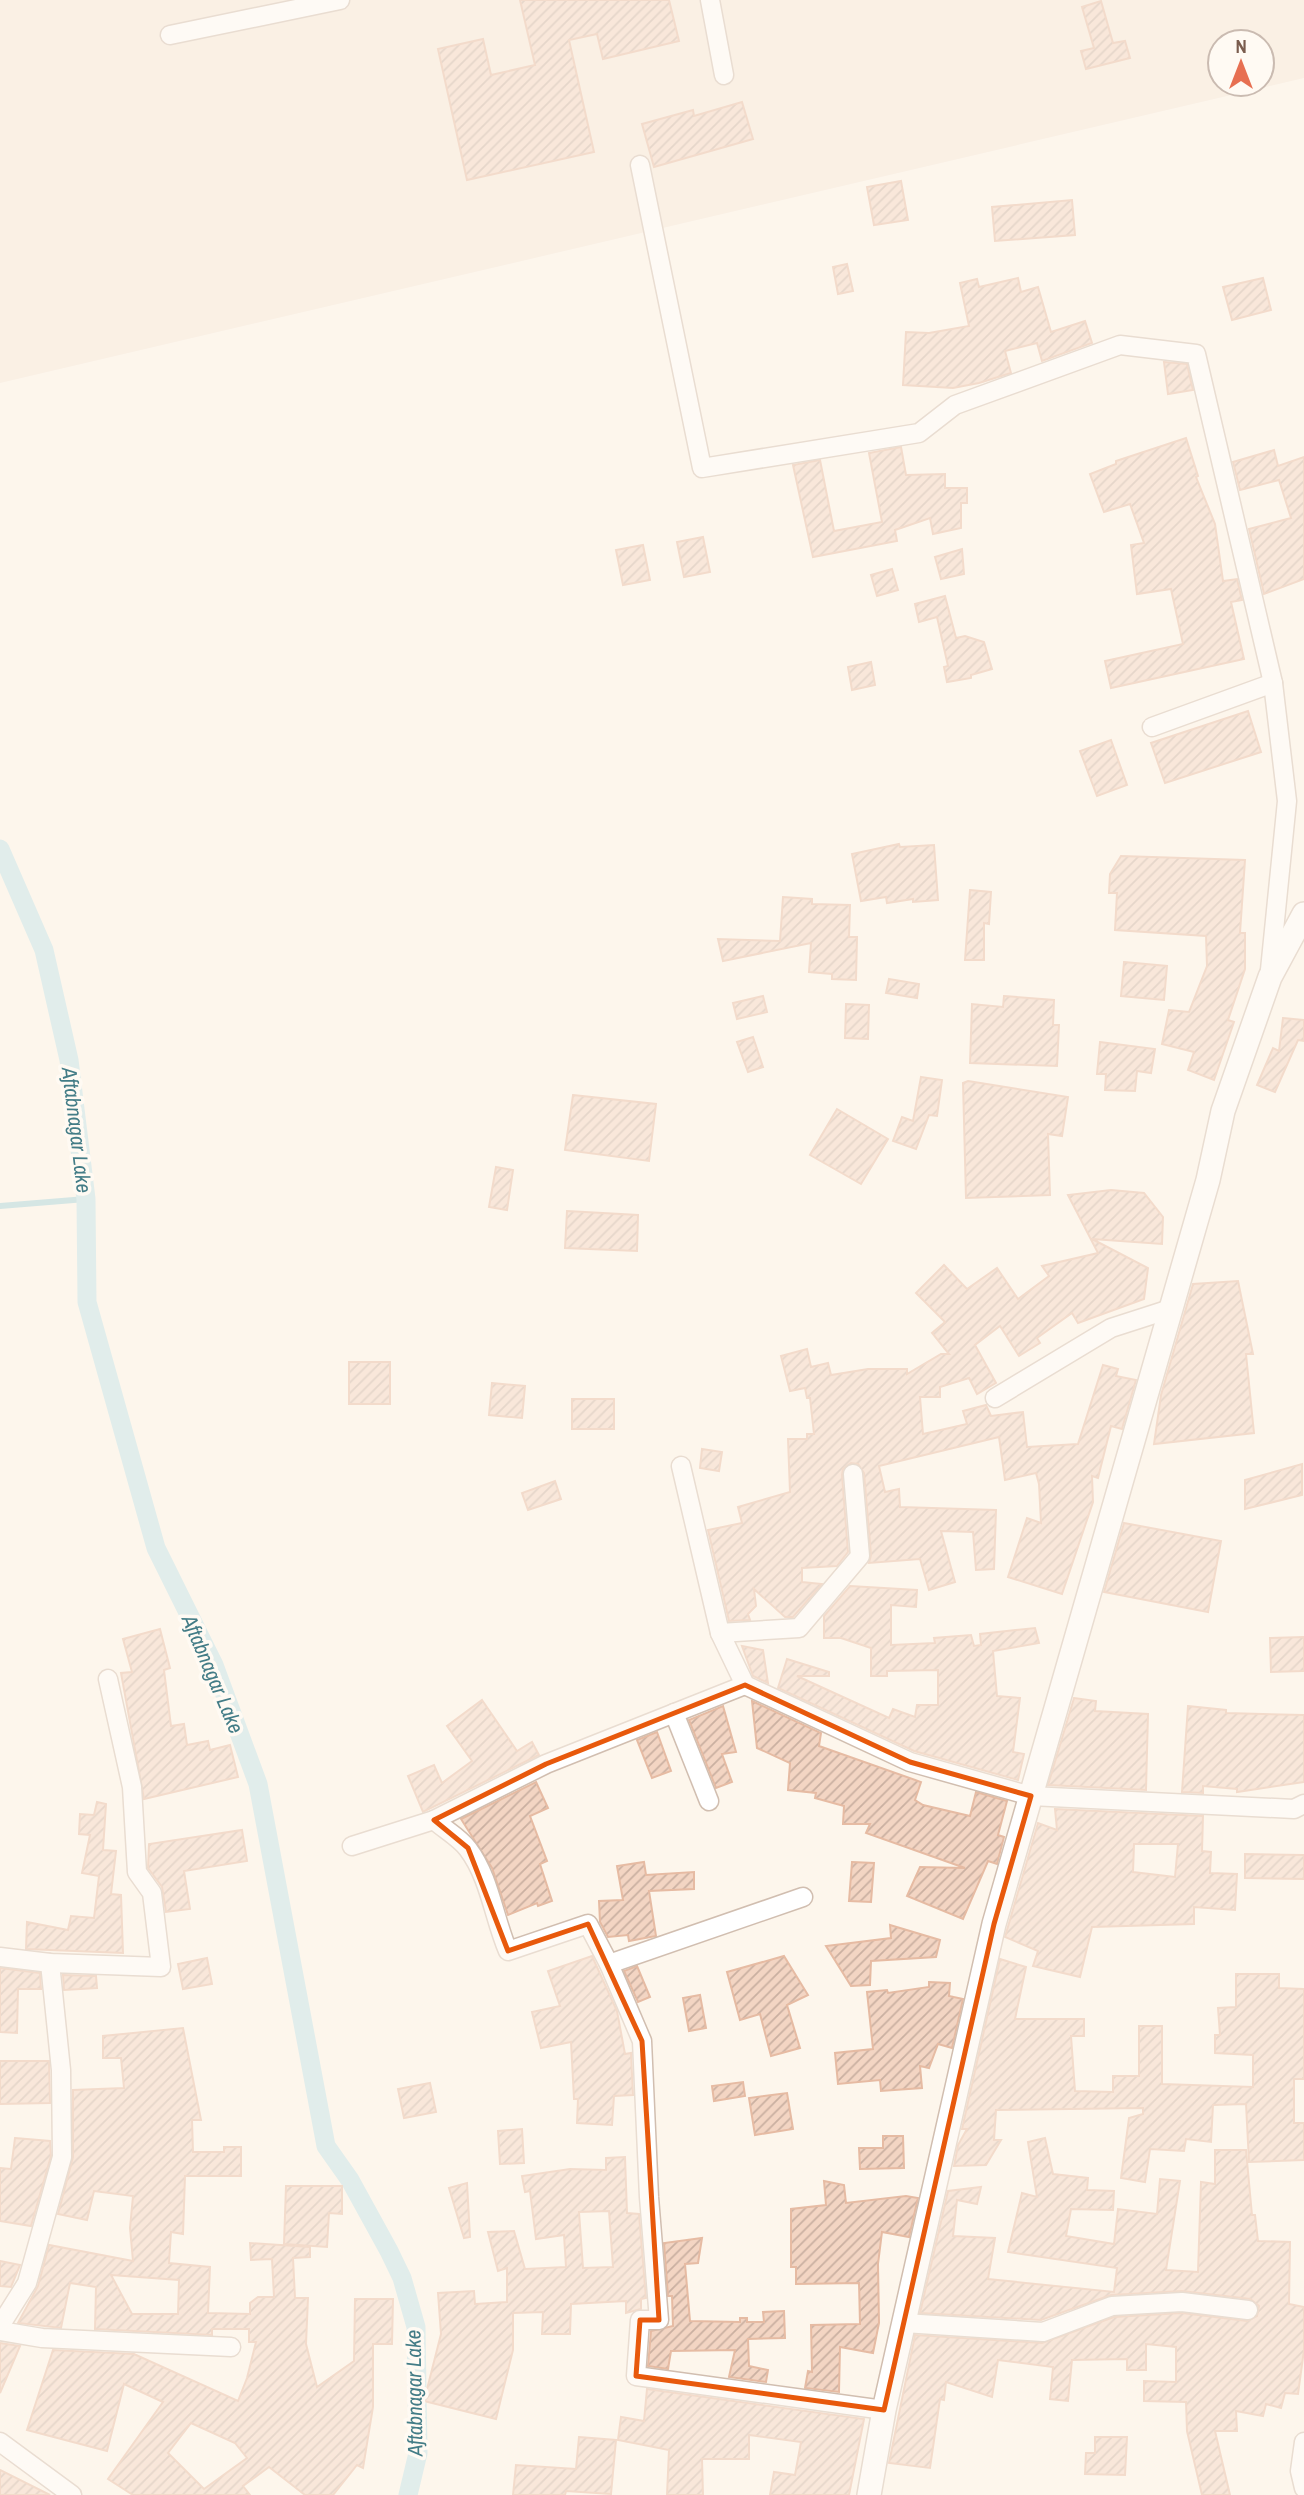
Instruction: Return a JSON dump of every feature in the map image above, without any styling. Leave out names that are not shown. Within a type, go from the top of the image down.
[{"type":"street","points":[[170,35],[340,0]]},
{"type":"street","points":[[710,0],[724,75]]},
{"type":"street","points":[[640,165],[702,468],[919,433],[956,405],[1120,345],[1196,354],[1273,683],[1287,801],[1270,977]]},
{"type":"street","points":[[1152,727],[1273,683]]},
{"type":"street","points":[[869,2495],[884,2410],[994,1924],[1208,1180],[1223,1111],[1270,977],[1304,914]]},
{"type":"street","points":[[995,1398],[1111,1328],[1170,1309]]},
{"type":"street","points":[[681,1466],[720,1633],[745,1685],[910,1762],[1031,1796],[1294,1809],[1304,1804]]},
{"type":"street","points":[[720,1633],[799,1628],[860,1556],[853,1474]]},
{"type":"street","points":[[0,1957],[50,1963],[162,1967],[152,1893],[137,1872],[132,1787],[108,1679]]},
{"type":"street","points":[[352,1846],[434,1820],[546,1764],[745,1685]]},
{"type":"street","points":[[674,1713],[709,1801]]},
{"type":"street","points":[[434,1820],[468,1848],[492,1902],[508,1951],[588,1924],[609,1964],[642,2041],[649,2197],[660,2320],[640,2320],[636,2376],[884,2410]]},
{"type":"street","points":[[609,1964],[803,1897]]},
{"type":"street","points":[[50,1963],[61,2070],[62,2157],[27,2283],[0,2329],[42,2338],[231,2347]]},
{"type":"street","points":[[904,2323],[1043,2332],[1112,2306],[1182,2302],[1248,2310]]},
{"type":"street","points":[[0,2442],[72,2495]]},
{"type":"street","points":[[1304,2442],[1300,2471],[1304,2488]]},
{"type":"highlighted area","points":[[745,1685],[910,1762],[1031,1796],[994,1924],[884,2410],[636,2376],[640,2320],[659,2320],[642,2041],[588,1924],[508,1951],[468,1848],[434,1820],[546,1764]]},
{"type":"shaded area","points":[[0,0],[1304,0],[1304,78],[1276,85],[1276,28],[1206,28],[1206,98],[1218,98],[0,383]]},
{"type":"building","points":[[520,0],[669,0],[679,41],[603,59],[597,34],[569,40],[594,152],[467,180],[438,49],[483,39],[491,75],[535,65]]},
{"type":"building","points":[[1101,1],[1113,43],[1125,41],[1130,58],[1086,69],[1081,51],[1094,48],[1082,7]]},
{"type":"building","points":[[742,102],[753,139],[654,167],[642,124],[693,110],[694,116]]},
{"type":"building","points":[[901,181],[908,220],[874,225],[867,187]]},
{"type":"building","points":[[1072,200],[1075,235],[995,241],[992,207]]},
{"type":"building","points":[[847,264],[853,291],[838,294],[833,267]]},
{"type":"building","points":[[1018,278],[1021,292],[1038,287],[1051,332],[1085,321],[1092,343],[1042,361],[1037,343],[1005,351],[1011,373],[979,383],[953,388],[903,385],[906,332],[929,333],[969,326],[960,283],[977,279],[979,287]]},
{"type":"building","points":[[1263,278],[1271,310],[1232,320],[1223,287]]},
{"type":"building","points":[[1164,362],[1187,364],[1193,390],[1168,394]]},
{"type":"building","points":[[1186,438],[1198,476],[1196,477],[1215,524],[1223,581],[1237,579],[1242,600],[1231,602],[1244,659],[1111,688],[1105,661],[1183,644],[1171,589],[1137,594],[1131,545],[1144,543],[1130,504],[1104,512],[1090,474],[1116,464],[1116,461]]},
{"type":"building","points":[[901,447],[906,475],[945,474],[945,488],[967,488],[967,503],[961,503],[961,528],[933,534],[930,518],[895,530],[897,541],[813,557],[793,465],[820,460],[834,531],[882,522],[869,453]]},
{"type":"building","points":[[1274,450],[1278,466],[1304,457],[1304,579],[1264,594],[1249,529],[1291,518],[1279,480],[1240,490],[1233,462]]},
{"type":"building","points":[[703,537],[710,572],[684,577],[677,542]]},
{"type":"building","points":[[643,545],[650,580],[623,585],[616,550]]},
{"type":"building","points":[[962,549],[964,574],[941,579],[935,557]]},
{"type":"building","points":[[892,569],[898,590],[877,596],[871,575]]},
{"type":"building","points":[[945,596],[956,638],[965,636],[984,642],[992,669],[971,675],[971,678],[947,682],[944,667],[948,666],[937,617],[919,622],[915,604]]},
{"type":"building","points":[[871,662],[875,685],[852,690],[848,667]]},
{"type":"building","points":[[1248,711],[1261,752],[1165,783],[1151,743]]},
{"type":"building","points":[[1111,740],[1127,785],[1097,796],[1080,751]]},
{"type":"building","points":[[899,844],[900,847],[934,845],[938,900],[913,902],[913,899],[887,903],[886,897],[861,901],[852,854]]},
{"type":"building","points":[[1121,856],[1245,860],[1240,933],[1245,933],[1245,969],[1228,1020],[1234,1022],[1214,1080],[1188,1070],[1194,1052],[1162,1044],[1169,1010],[1189,1012],[1207,966],[1206,936],[1115,930],[1117,893],[1109,893],[1110,874]]},
{"type":"building","points":[[970,890],[991,892],[989,924],[984,923],[984,960],[965,960]]},
{"type":"building","points":[[783,897],[812,899],[812,904],[850,905],[849,937],[857,937],[856,980],[832,979],[832,974],[809,972],[811,943],[723,961],[718,939],[780,941]]},
{"type":"building","points":[[1124,962],[1167,966],[1164,1000],[1121,996]]},
{"type":"building","points":[[889,979],[919,984],[917,998],[886,993]]},
{"type":"building","points":[[763,996],[767,1012],[737,1019],[733,1003]]},
{"type":"building","points":[[1004,996],[1054,1000],[1053,1025],[1059,1025],[1057,1066],[970,1063],[972,1004],[1003,1007]]},
{"type":"building","points":[[846,1004],[869,1005],[868,1039],[845,1038]]},
{"type":"building","points":[[1283,1018],[1304,1020],[1304,1041],[1298,1040],[1275,1092],[1257,1085],[1273,1048],[1279,1051]]},
{"type":"building","points":[[753,1037],[763,1067],[748,1072],[737,1042]]},
{"type":"building","points":[[1100,1042],[1155,1049],[1151,1073],[1137,1071],[1135,1091],[1105,1090],[1106,1074],[1097,1074]]},
{"type":"building","points":[[921,1077],[942,1080],[937,1116],[929,1115],[916,1149],[893,1141],[902,1117],[913,1121]]},
{"type":"building","points":[[968,1081],[1068,1097],[1062,1136],[1048,1134],[1050,1195],[966,1198],[963,1083]]},
{"type":"building","points":[[573,1095],[656,1104],[649,1161],[565,1150]]},
{"type":"building","points":[[837,1109],[888,1139],[861,1184],[810,1155]]},
{"type":"building","points":[[496,1167],[513,1170],[507,1210],[489,1207]]},
{"type":"building","points":[[1111,1190],[1144,1193],[1163,1217],[1162,1244],[1092,1239],[1148,1268],[1144,1299],[1078,1323],[1072,1313],[1037,1338],[1040,1343],[1019,1356],[1000,1326],[975,1345],[996,1383],[977,1394],[969,1378],[940,1387],[940,1397],[920,1397],[923,1434],[967,1424],[963,1411],[986,1405],[991,1416],[1023,1412],[1027,1447],[1078,1444],[1103,1365],[1118,1369],[1116,1376],[1136,1380],[1122,1429],[1111,1426],[1098,1478],[1092,1476],[1093,1502],[1062,1594],[1008,1577],[1027,1518],[1041,1523],[1039,1484],[1036,1473],[1005,1480],[999,1437],[879,1466],[885,1492],[899,1489],[900,1507],[996,1510],[994,1569],[976,1570],[973,1532],[941,1531],[955,1582],[929,1590],[920,1559],[869,1563],[871,1555],[864,1473],[858,1464],[851,1463],[843,1469],[842,1475],[848,1552],[837,1566],[802,1568],[802,1582],[822,1584],[793,1617],[785,1617],[754,1589],[756,1606],[748,1614],[750,1620],[729,1621],[708,1530],[742,1523],[738,1507],[790,1492],[788,1439],[807,1439],[807,1434],[814,1434],[810,1398],[807,1398],[805,1388],[790,1391],[781,1356],[807,1349],[811,1367],[828,1363],[831,1375],[868,1369],[907,1369],[907,1374],[941,1354],[949,1354],[932,1333],[945,1322],[916,1293],[944,1265],[967,1289],[997,1268],[1018,1299],[1049,1276],[1042,1266],[1098,1253],[1068,1195]]},
{"type":"building","points":[[567,1211],[638,1215],[637,1251],[565,1248]]},
{"type":"building","points":[[1238,1281],[1253,1354],[1246,1354],[1254,1433],[1154,1444],[1161,1395],[1193,1284]]},
{"type":"building","points":[[349,1362],[390,1362],[390,1404],[349,1404]]},
{"type":"building","points":[[492,1383],[525,1386],[522,1418],[489,1415]]},
{"type":"building","points":[[572,1399],[614,1399],[614,1429],[572,1429]]},
{"type":"building","points":[[702,1449],[722,1452],[719,1471],[700,1468]]},
{"type":"building","points":[[1302,1464],[1302,1495],[1245,1509],[1245,1480]]},
{"type":"building","points":[[555,1481],[561,1499],[528,1510],[522,1493]]},
{"type":"building","points":[[1124,1523],[1221,1541],[1208,1612],[1104,1592]]},
{"type":"building","points":[[850,1586],[917,1590],[916,1607],[891,1605],[891,1645],[935,1643],[934,1638],[971,1635],[974,1646],[981,1645],[980,1634],[1035,1628],[1039,1643],[993,1651],[997,1696],[1020,1698],[1013,1752],[1024,1754],[1018,1780],[914,1751],[778,1688],[787,1659],[829,1672],[829,1676],[797,1676],[889,1718],[893,1709],[915,1717],[917,1705],[938,1705],[938,1670],[887,1671],[887,1676],[871,1676],[871,1648],[841,1638],[824,1638],[824,1616]]},
{"type":"building","points":[[160,1629],[170,1668],[164,1670],[171,1726],[184,1724],[187,1745],[208,1741],[210,1750],[230,1745],[238,1777],[144,1799],[121,1673],[132,1672],[123,1639]]},
{"type":"building","points":[[1304,1637],[1304,1671],[1271,1672],[1270,1638]]},
{"type":"building","points":[[742,1646],[763,1650],[768,1683],[753,1676]]},
{"type":"building","points":[[1074,1698],[1096,1701],[1095,1711],[1148,1714],[1146,1790],[1048,1785]]},
{"type":"building","points":[[482,1700],[517,1751],[532,1742],[539,1755],[423,1812],[408,1776],[434,1765],[442,1783],[472,1761],[447,1726]]},
{"type":"building","points":[[752,1701],[821,1733],[819,1746],[921,1782],[915,1800],[923,1805],[970,1816],[976,1792],[1007,1801],[998,1835],[1004,1837],[997,1864],[988,1861],[963,1919],[907,1896],[920,1867],[965,1868],[866,1833],[870,1824],[843,1824],[844,1806],[815,1798],[816,1793],[788,1790],[790,1763],[757,1748]]},
{"type":"building","points":[[723,1706],[736,1752],[722,1754],[732,1782],[716,1788],[689,1720]]},
{"type":"building","points":[[1188,1706],[1226,1710],[1226,1713],[1304,1715],[1304,1782],[1237,1792],[1237,1789],[1203,1786],[1203,1793],[1182,1792]]},
{"type":"building","points":[[657,1732],[671,1771],[652,1778],[637,1740]]},
{"type":"building","points":[[536,1782],[548,1808],[530,1816],[547,1861],[540,1864],[552,1901],[538,1906],[537,1903],[508,1915],[492,1868],[461,1819]]},
{"type":"building","points":[[97,1802],[106,1804],[103,1850],[116,1851],[111,1894],[121,1895],[123,1953],[26,1949],[27,1922],[68,1930],[71,1916],[94,1918],[99,1876],[82,1873],[90,1835],[79,1834],[80,1814],[94,1815]]},
{"type":"building","points":[[1055,1809],[1203,1816],[1202,1851],[1211,1852],[1210,1873],[1237,1874],[1235,1910],[1194,1907],[1194,1924],[1092,1927],[1080,1977],[1033,1966],[1038,1951],[1005,1937],[1038,1823],[1057,1830]],"holes":[[[1134,1844],[1178,1844],[1175,1877],[1133,1872]]]},
{"type":"building","points":[[242,1830],[247,1861],[184,1871],[190,1909],[166,1912],[162,1887],[148,1868],[149,1844]]},
{"type":"building","points":[[1245,1854],[1304,1855],[1304,1879],[1245,1878]]},
{"type":"building","points":[[644,1862],[646,1875],[694,1872],[694,1889],[649,1891],[656,1936],[629,1941],[628,1935],[608,1937],[600,1922],[599,1901],[623,1900],[617,1866]]},
{"type":"building","points":[[852,1862],[874,1863],[871,1902],[849,1901]]},
{"type":"building","points":[[890,1925],[940,1940],[936,1957],[871,1961],[870,1985],[851,1986],[826,1946],[891,1938]]},
{"type":"building","points":[[592,1956],[617,2011],[625,2054],[631,2053],[633,2095],[614,2096],[612,2125],[577,2123],[578,2099],[574,2099],[571,2042],[541,2048],[532,2012],[560,2006],[548,1971]]},
{"type":"building","points":[[784,1956],[808,1995],[787,2005],[800,2048],[771,2056],[760,2014],[740,2020],[727,1972]]},
{"type":"building","points":[[207,1958],[212,1984],[183,1989],[178,1964]]},
{"type":"building","points":[[1000,1959],[1026,1967],[1015,2019],[1084,2019],[1084,2036],[1071,2036],[1075,2091],[1113,2092],[1113,2076],[1139,2076],[1139,2026],[1162,2026],[1162,2084],[1253,2087],[1253,2055],[1215,2053],[1215,2035],[1220,2035],[1218,2008],[1236,2007],[1236,1974],[1279,1974],[1279,1988],[1304,1989],[1304,2079],[1294,2079],[1294,2123],[1304,2123],[1304,2160],[1249,2162],[1246,2104],[1213,2105],[1211,2142],[1186,2139],[1184,2151],[1150,2149],[1145,2182],[1121,2178],[1129,2118],[1143,2114],[1143,2108],[996,2110],[994,2140],[1001,2140],[986,2165],[954,2166],[958,2145],[967,2129],[962,2129]]},
{"type":"building","points":[[637,1966],[650,1997],[638,2002],[624,1971]]},
{"type":"building","points":[[0,1968],[40,1973],[41,1989],[18,1989],[17,2033],[0,2032]]},
{"type":"building","points":[[63,1975],[96,1976],[97,1988],[64,1990]]},
{"type":"building","points":[[929,1982],[950,1983],[949,1996],[963,1999],[952,2048],[938,2044],[929,2068],[920,2066],[922,2088],[881,2091],[880,2080],[838,2084],[835,2053],[873,2049],[867,1992],[887,1990],[888,1993],[929,1987]]},
{"type":"building","points":[[700,1995],[706,2028],[689,2031],[683,1998]]},
{"type":"building","points":[[183,2028],[201,2120],[192,2120],[193,2152],[224,2152],[224,2147],[241,2147],[241,2176],[185,2176],[183,2234],[171,2232],[169,2263],[210,2267],[208,2313],[250,2314],[250,2303],[258,2297],[274,2297],[272,2259],[251,2260],[250,2243],[310,2247],[310,2257],[293,2258],[295,2298],[308,2298],[306,2344],[317,2387],[354,2361],[355,2299],[393,2299],[392,2344],[373,2344],[373,2407],[363,2468],[357,2465],[333,2495],[305,2495],[269,2467],[243,2486],[250,2495],[133,2495],[108,2479],[163,2402],[124,2384],[107,2451],[27,2430],[53,2350],[134,2354],[238,2401],[256,2342],[249,2342],[249,2329],[212,2329],[212,2335],[95,2329],[96,2287],[70,2283],[61,2328],[18,2323],[38,2286],[49,2245],[133,2261],[130,2228],[133,2196],[94,2191],[87,2220],[58,2214],[73,2157],[73,2090],[124,2088],[121,2058],[103,2058],[103,2036]],"holes":[[[111,2275],[179,2280],[178,2314],[132,2314]],[[191,2423],[235,2443],[247,2458],[204,2489],[168,2453]]]},
{"type":"building","points":[[0,2061],[49,2061],[50,2103],[0,2104]]},
{"type":"building","points":[[743,2082],[745,2096],[714,2101],[712,2086]]},
{"type":"building","points":[[430,2083],[436,2112],[404,2118],[398,2089]]},
{"type":"building","points":[[787,2093],[793,2129],[755,2135],[749,2098]]},
{"type":"building","points":[[522,2129],[524,2163],[500,2164],[498,2131]]},
{"type":"building","points":[[883,2136],[903,2136],[904,2168],[860,2169],[859,2148],[883,2148]]},
{"type":"building","points":[[15,2138],[50,2141],[51,2156],[31,2226],[0,2221],[0,2168],[11,2169]]},
{"type":"building","points":[[1045,2138],[1053,2174],[1088,2178],[1087,2190],[1114,2191],[1113,2210],[1071,2209],[1066,2236],[1114,2244],[1118,2209],[1157,2214],[1160,2179],[1180,2181],[1166,2270],[1198,2272],[1201,2182],[1215,2184],[1215,2150],[1246,2150],[1252,2215],[1255,2215],[1258,2241],[1290,2242],[1289,2304],[1304,2307],[1304,2350],[1298,2394],[1285,2393],[1281,2408],[1266,2404],[1263,2416],[1236,2411],[1237,2431],[1215,2431],[1230,2495],[1202,2495],[1187,2431],[1186,2402],[1144,2401],[1144,2381],[1176,2382],[1176,2347],[1146,2344],[1146,2370],[1127,2370],[1127,2359],[1072,2360],[1068,2401],[1050,2399],[1053,2367],[998,2360],[992,2397],[946,2382],[944,2400],[940,2399],[930,2468],[889,2463],[915,2335],[1042,2343],[1114,2317],[1182,2313],[1247,2321],[1257,2316],[1259,2306],[1250,2299],[1182,2291],[1111,2295],[1041,2320],[920,2313],[948,2191],[981,2187],[977,2204],[957,2200],[953,2236],[995,2238],[988,2279],[1114,2292],[1117,2268],[1008,2252],[1022,2193],[1037,2197],[1028,2142]]},
{"type":"building","points":[[625,2157],[627,2213],[639,2214],[646,2298],[641,2299],[641,2309],[626,2313],[626,2301],[571,2304],[570,2334],[542,2334],[543,2312],[513,2313],[513,2350],[496,2419],[424,2401],[441,2334],[438,2293],[474,2291],[475,2304],[507,2302],[507,2268],[498,2271],[488,2232],[514,2231],[525,2269],[566,2267],[564,2235],[536,2239],[530,2191],[525,2192],[522,2176],[570,2169],[606,2170],[606,2158]],"holes":[[[609,2211],[613,2267],[583,2268],[579,2212]]]},
{"type":"building","points":[[824,2181],[844,2185],[846,2203],[906,2196],[918,2198],[909,2237],[882,2232],[878,2264],[879,2323],[873,2353],[840,2347],[839,2392],[805,2388],[808,2371],[812,2372],[811,2325],[860,2324],[859,2283],[796,2284],[796,2267],[791,2267],[791,2209],[826,2205]]},
{"type":"building","points":[[467,2183],[470,2237],[464,2238],[449,2188]]},
{"type":"building","points":[[286,2186],[342,2186],[342,2214],[329,2213],[327,2247],[284,2244]]},
{"type":"building","points":[[702,2238],[698,2263],[685,2264],[690,2321],[740,2322],[740,2318],[747,2318],[747,2322],[764,2322],[763,2312],[784,2311],[785,2338],[748,2339],[749,2366],[768,2370],[766,2382],[729,2377],[735,2350],[671,2351],[668,2369],[648,2366],[651,2331],[673,2326],[672,2296],[668,2296],[664,2243]]},
{"type":"building","points":[[0,2261],[20,2265],[11,2287],[0,2286]]},
{"type":"building","points":[[0,2343],[20,2346],[0,2393]]},
{"type":"building","points":[[647,2389],[864,2419],[849,2495],[770,2495],[774,2472],[795,2475],[801,2442],[749,2435],[749,2459],[702,2459],[703,2495],[667,2495],[669,2450],[618,2440],[621,2417],[644,2421]]},
{"type":"building","points":[[579,2437],[616,2440],[611,2494],[566,2491],[565,2495],[513,2495],[516,2465],[576,2469]]},
{"type":"building","points":[[1095,2437],[1127,2437],[1125,2475],[1085,2474],[1086,2453],[1095,2453]]},
{"type":"building","points":[[0,2470],[50,2495],[0,2495]]},
{"type":"waterway","name":"Aftabnagar Lake","points":[[0,849],[44,950],[69,1060],[86,1199],[87,1302],[156,1548],[214,1665],[258,1784],[326,2146],[350,2180],[389,2251],[402,2278],[416,2327],[418,2453],[408,2495]]},
{"type":"waterway","points":[[0,1206],[86,1199]]}]
